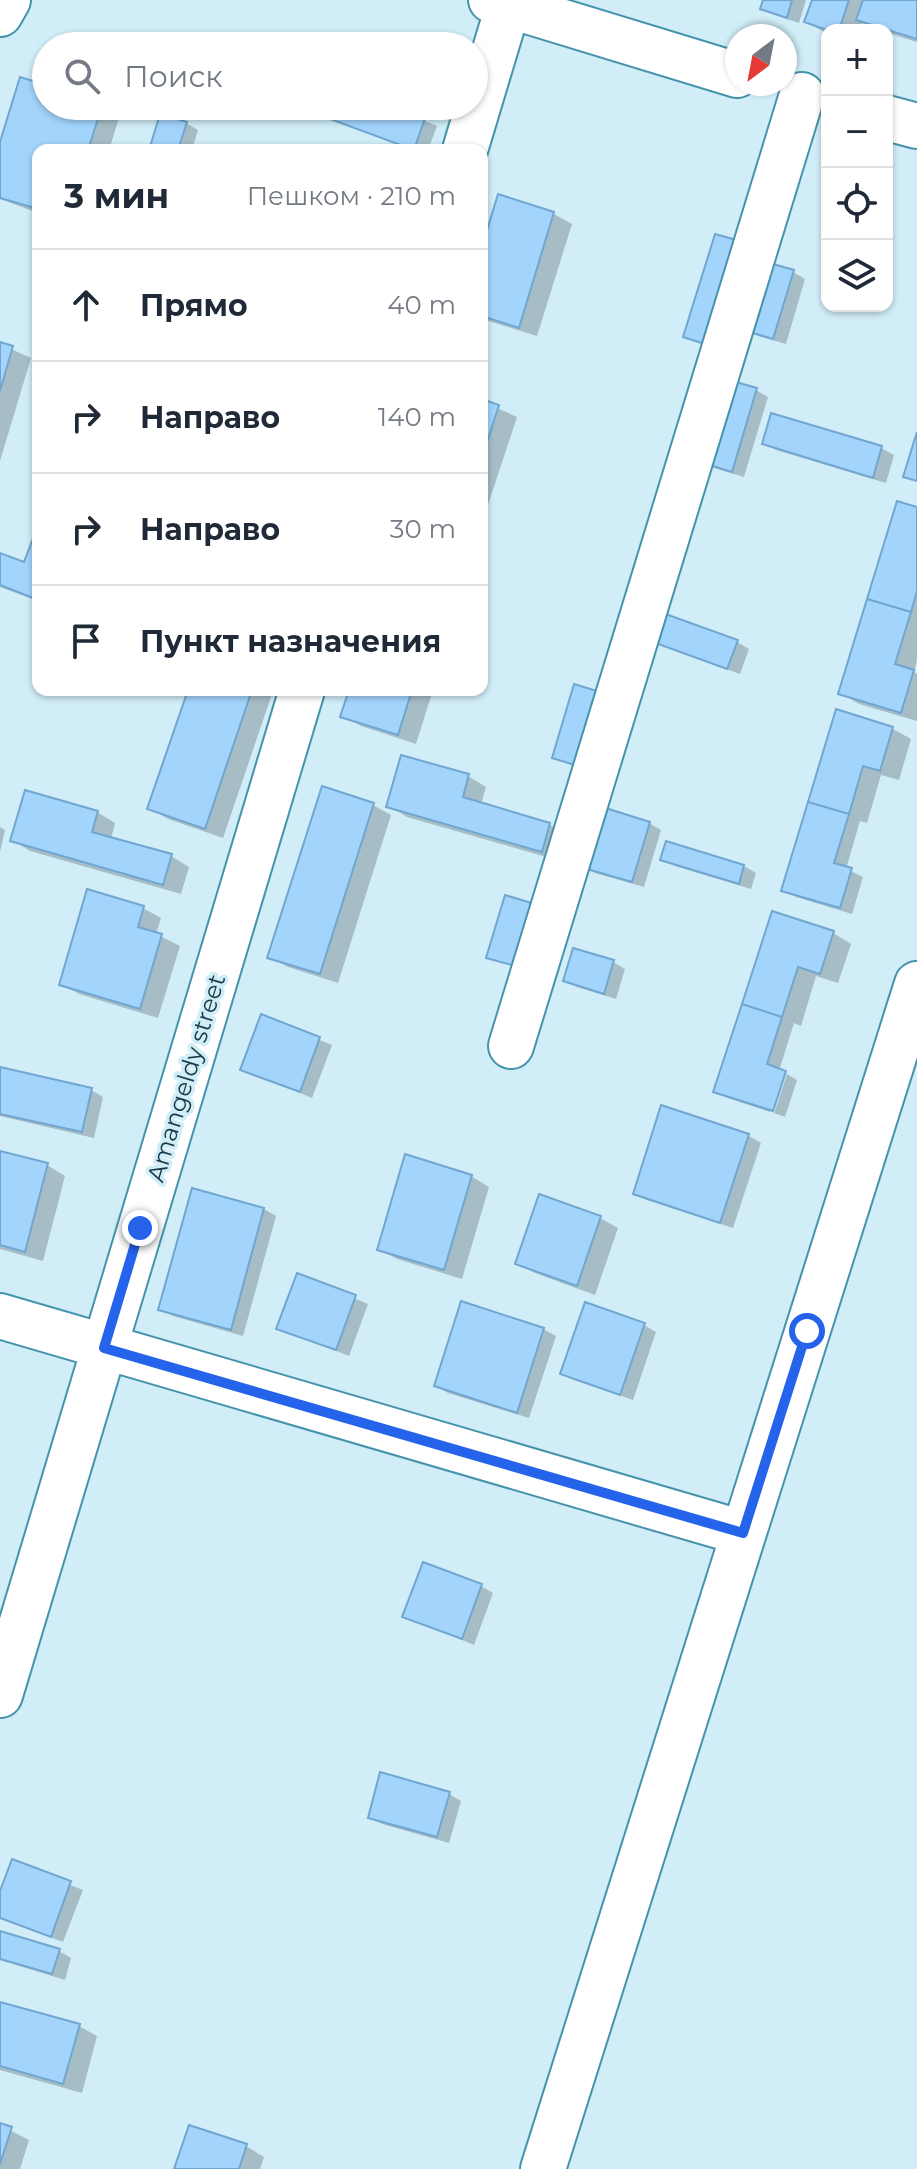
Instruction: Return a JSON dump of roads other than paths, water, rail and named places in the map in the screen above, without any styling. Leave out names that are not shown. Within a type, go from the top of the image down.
[{"type":"street","points":[[0,14],[8,0]]},
{"type":"street","points":[[488,60],[503,2],[725,71]]},
{"type":"street","points":[[511,1046],[799,93]]},
{"type":"street","points":[[467,144],[473,120]]},
{"type":"street","points":[[893,120],[917,126]]},
{"type":"street","name":"Amangeldy street","points":[[0,1695],[300,696]]},
{"type":"street","points":[[543,2169],[917,984]]},
{"type":"street","points":[[0,1316],[743,1533]]}]
